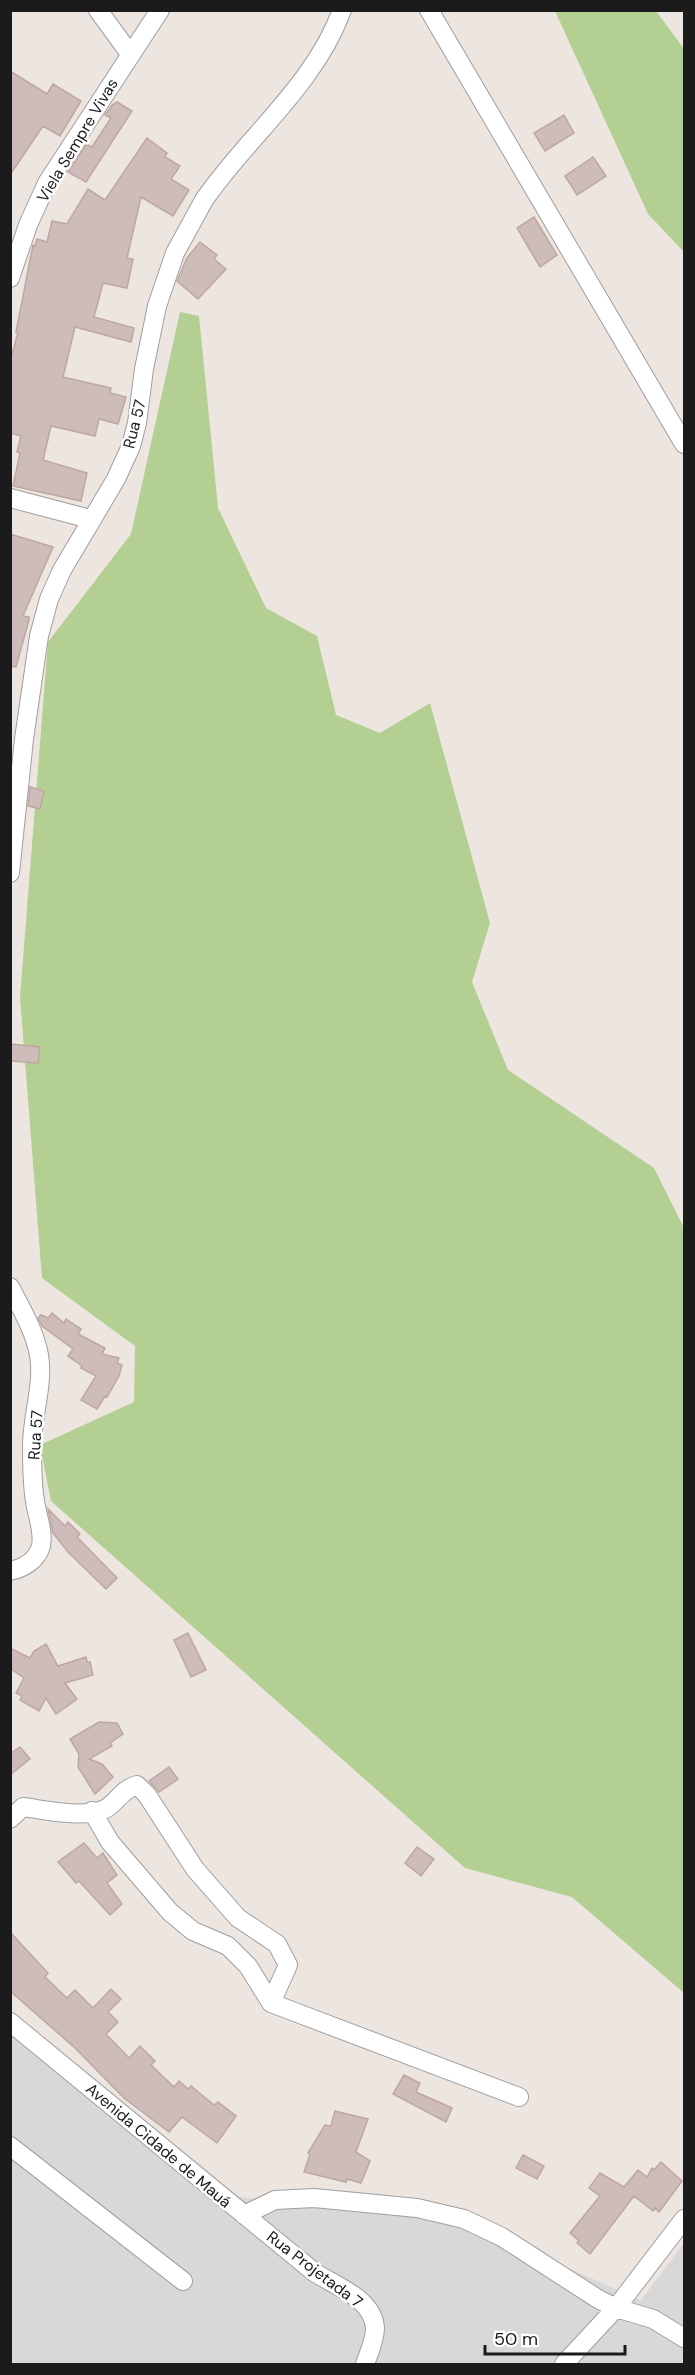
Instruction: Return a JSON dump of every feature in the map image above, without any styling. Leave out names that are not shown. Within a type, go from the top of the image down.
[{"type":"street","points":[[98,10],[130,54]]},
{"type":"street","name":"Viela Sempre Vivas","points":[[10,278],[28,225],[47,183],[159,10]]},
{"type":"street","name":"Rua 57","points":[[10,873],[24,739],[39,636],[49,599],[58,579],[90,519],[116,479],[131,446],[137,423],[145,360],[168,269],[192,219],[214,185],[290,97],[315,64],[332,35],[342,10]]},
{"type":"street","points":[[429,10],[684,444]]},
{"type":"street","points":[[10,498],[90,519]]},
{"type":"street","name":"Rua 57","points":[[10,1287],[39,1353],[41,1376],[32,1443],[35,1501],[41,1529],[41,1547],[33,1561],[20,1569],[10,1571]]},
{"type":"street","points":[[10,1819],[23,1807],[70,1814],[105,1809],[126,1788],[137,1785],[147,1795],[195,1869],[238,1918],[277,1944],[288,1965],[271,2003]]},
{"type":"street","points":[[92,1811],[110,1842],[170,1912],[193,1931],[228,1946],[248,1966],[271,2003],[519,2097]]},
{"type":"street","name":"Avenida Cidade de Mauá","points":[[10,2022],[244,2216],[275,2200],[315,2198],[417,2208],[464,2219],[502,2237],[616,2308],[653,2319],[684,2338]]},
{"type":"street","points":[[10,2145],[183,2281]]},
{"type":"street","name":"Rua Projetada 7","points":[[244,2216],[314,2272],[362,2301],[370,2312],[375,2328],[365,2364]]},
{"type":"street","points":[[564,2364],[616,2308],[684,2219]]},
{"type":"shaded area","points":[[10,2013],[215,2186],[231,2196],[439,2219],[498,2237],[641,2300],[684,2243],[684,2364],[11,2364]]},
{"type":"green space","points":[[555,11],[656,11],[684,49],[684,252],[648,214]]},
{"type":"green space","points":[[180,312],[199,316],[218,508],[266,608],[317,636],[336,715],[380,733],[430,703],[490,923],[472,982],[508,1070],[654,1168],[684,1228],[684,1993],[572,1897],[465,1868],[51,1501],[40,1445],[134,1402],[135,1346],[42,1278],[20,997],[48,642],[131,534]]},
{"type":"building","points":[[10,71],[47,94],[53,84],[81,101],[60,136],[43,126],[10,175]]},
{"type":"building","points":[[117,102],[132,111],[86,182],[68,172],[86,144],[92,147],[111,118],[105,115]]},
{"type":"building","points":[[564,115],[574,133],[545,151],[534,133]]},
{"type":"building","points":[[147,138],[167,153],[165,157],[180,166],[171,179],[189,190],[173,216],[141,197],[127,258],[133,259],[127,288],[103,283],[94,317],[134,328],[131,342],[75,327],[63,377],[111,388],[110,393],[126,397],[118,424],[99,419],[95,436],[51,426],[43,460],[87,473],[81,501],[13,486],[21,436],[10,433],[10,362],[18,332],[16,332],[33,245],[35,246],[37,239],[47,242],[52,221],[67,224],[88,189],[105,200]]},
{"type":"building","points":[[593,157],[606,176],[577,195],[565,176]]},
{"type":"building","points":[[534,217],[557,255],[540,267],[517,228]]},
{"type":"building","points":[[200,242],[217,255],[214,259],[226,269],[198,299],[177,281],[187,258]]},
{"type":"building","points":[[10,534],[53,547],[23,616],[29,617],[29,620],[16,667],[10,666]]},
{"type":"building","points":[[30,787],[44,791],[40,809],[28,806]]},
{"type":"building","points":[[10,1044],[40,1047],[38,1063],[10,1061]]},
{"type":"building","points":[[52,1313],[64,1323],[66,1319],[81,1329],[78,1334],[105,1348],[102,1354],[119,1358],[117,1363],[122,1365],[119,1376],[97,1409],[81,1400],[96,1376],[81,1368],[82,1366],[68,1356],[73,1349],[42,1326],[38,1318],[41,1315],[48,1318]]},
{"type":"building","points":[[48,1509],[65,1526],[68,1522],[80,1534],[77,1537],[117,1578],[106,1589],[68,1552],[53,1533]]},
{"type":"building","points":[[188,1633],[206,1670],[191,1677],[174,1640]]},
{"type":"building","points":[[46,1644],[58,1666],[86,1657],[87,1662],[90,1662],[93,1675],[65,1683],[77,1699],[56,1714],[46,1698],[39,1711],[20,1700],[22,1696],[16,1693],[24,1678],[10,1668],[10,1648],[30,1658],[34,1651]]},
{"type":"building","points":[[99,1722],[117,1723],[123,1734],[110,1743],[112,1746],[89,1759],[102,1764],[113,1777],[95,1794],[78,1767],[79,1754],[70,1739]]},
{"type":"building","points":[[20,1747],[30,1759],[10,1775],[10,1754]]},
{"type":"building","points":[[169,1767],[178,1779],[159,1792],[149,1781]]},
{"type":"building","points":[[84,1843],[97,1858],[103,1853],[117,1875],[107,1883],[122,1904],[110,1915],[79,1881],[76,1883],[58,1862]]},
{"type":"building","points":[[417,1847],[434,1859],[421,1876],[405,1863]]},
{"type":"building","points":[[10,1932],[48,1973],[45,1977],[67,1998],[75,1990],[93,2008],[111,1989],[121,1999],[108,2012],[118,2022],[106,2034],[129,2058],[140,2046],[155,2061],[151,2065],[174,2087],[179,2081],[188,2089],[191,2086],[214,2105],[218,2102],[236,2116],[217,2143],[182,2117],[169,2132],[124,2098],[75,2048],[10,1991]]},
{"type":"building","points":[[404,2075],[420,2083],[416,2092],[452,2108],[446,2122],[393,2094]]},
{"type":"building","points":[[335,2111],[368,2119],[356,2152],[370,2161],[361,2183],[347,2179],[346,2182],[304,2172],[310,2154],[308,2153],[325,2125],[331,2126]]},
{"type":"building","points":[[523,2155],[544,2166],[537,2179],[516,2168]]},
{"type":"building","points":[[661,2162],[682,2181],[659,2212],[655,2208],[653,2211],[634,2196],[590,2254],[577,2243],[579,2241],[570,2233],[600,2196],[589,2188],[600,2173],[624,2187],[638,2170],[647,2177],[652,2168],[654,2170]]}]
